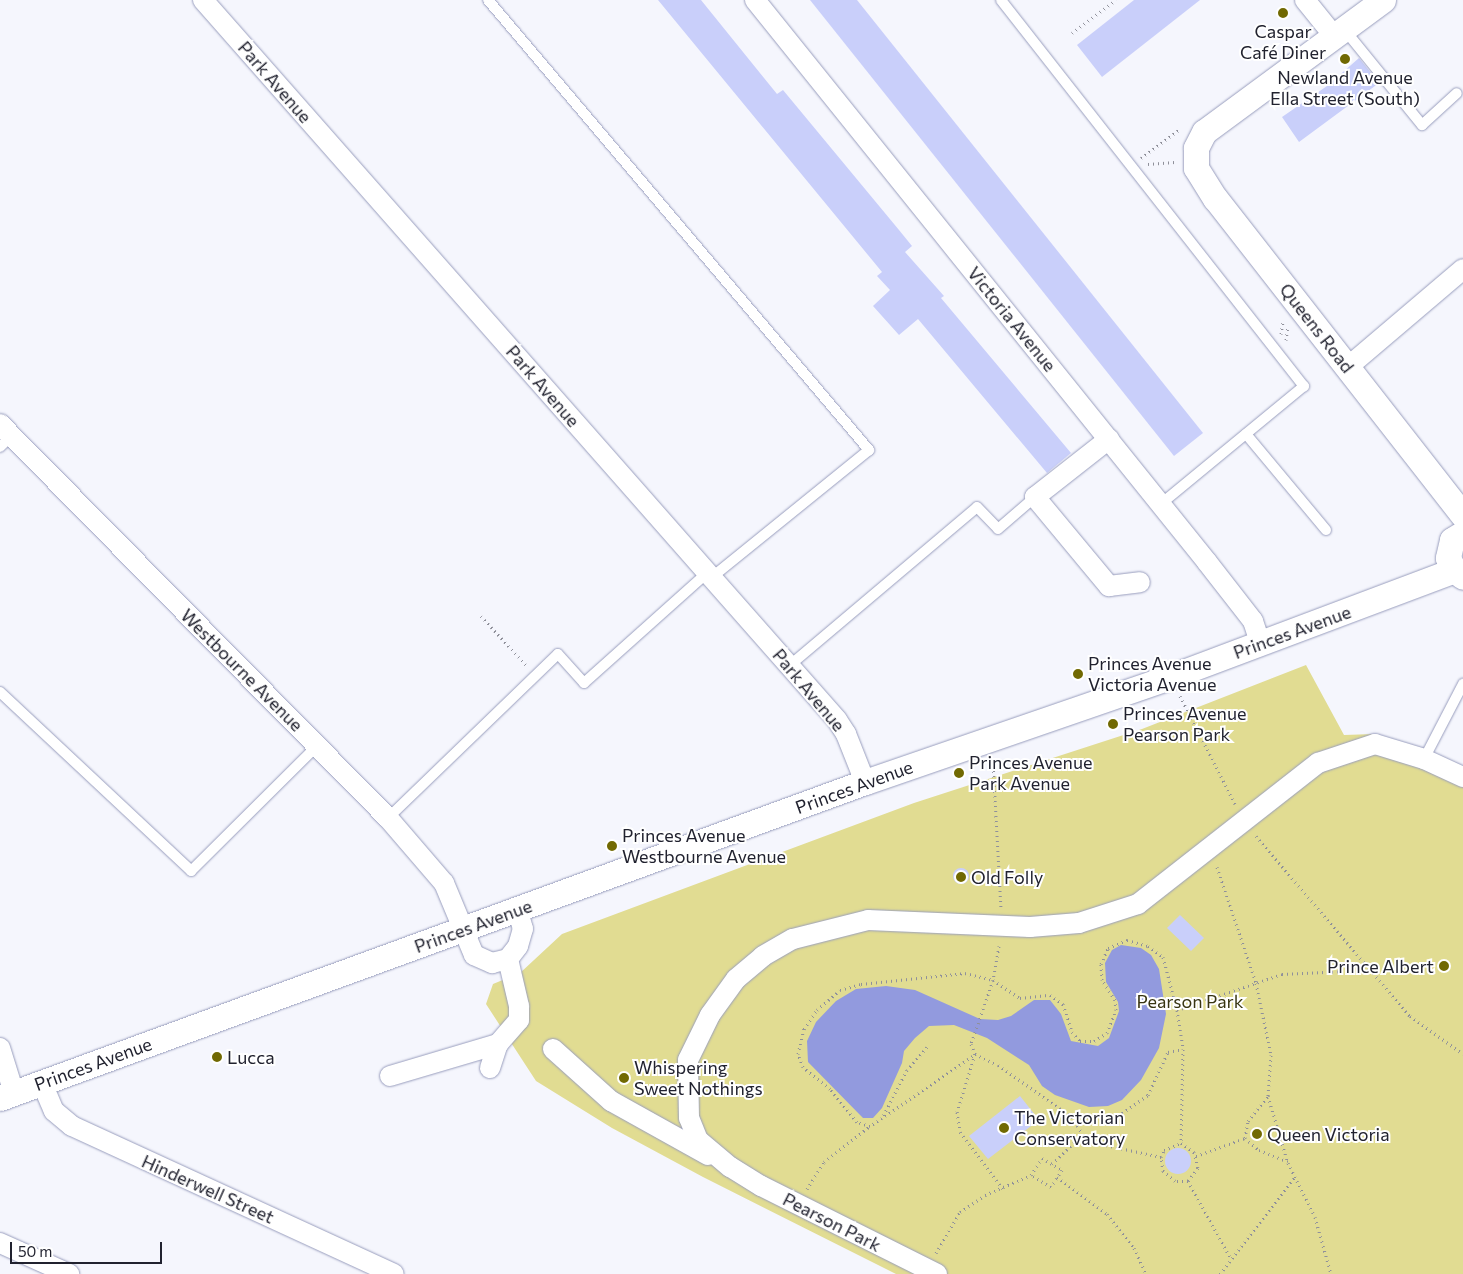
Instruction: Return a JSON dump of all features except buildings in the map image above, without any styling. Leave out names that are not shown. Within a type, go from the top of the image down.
[{"type":"street","name":"Park Avenue","points":[[203,0],[789,666],[846,734],[865,782]]},
{"type":"street","name":"Victoria Avenue","points":[[755,0],[1110,439],[1253,621],[1260,643]]},
{"type":"street","points":[[1305,0],[1339,32]]},
{"type":"street","points":[[1196,160],[1196,148],[1204,132],[1383,0]]},
{"type":"street","name":"Queens Road","points":[[1196,160],[1196,168],[1215,198],[1463,515]]},
{"type":"street","points":[[1348,367],[1463,269]]},
{"type":"street","name":"Westbourne Avenue","points":[[4,436],[388,818],[444,883],[474,955],[492,963],[508,959]]},
{"type":"street","points":[[1110,439],[1036,497],[1109,586],[1140,582]]},
{"type":"street","points":[[1458,574],[1448,549],[1452,540],[1463,533]]},
{"type":"street","name":"Princes Avenue","points":[[7,1095],[518,911],[865,782],[1170,677],[1260,643],[1458,574]]},
{"type":"street","name":"Pearson Park","points":[[730,1167],[698,1140],[689,1118],[688,1060],[710,1015],[736,979],[763,956],[793,939],[868,920],[1002,926],[1079,923],[1138,904],[1211,849],[1243,820],[1318,763],[1375,744],[1424,758],[1463,777]]},
{"type":"street","points":[[490,1068],[498,1044],[519,1020],[519,1006],[508,959],[518,946],[523,929],[518,911]]},
{"type":"street","points":[[390,1076],[498,1044]]},
{"type":"street","points":[[0,1048],[7,1095]]},
{"type":"street","name":"Pearson Park","points":[[553,1048],[611,1100],[797,1204],[932,1272]]},
{"type":"street","name":"Hinderwell Street","points":[[42,1083],[54,1111],[72,1126],[394,1274]]},
{"type":"street","points":[[0,1243],[70,1274]]},
{"type":"lane","points":[[388,818],[558,654],[584,683],[710,575],[869,450],[488,0]]},
{"type":"lane","points":[[1001,0],[1304,386],[1161,504]]},
{"type":"lane","points":[[1339,32],[1422,125],[1457,93]]},
{"type":"lane","points":[[1246,434],[1326,530]]},
{"type":"lane","points":[[789,666],[977,507],[998,529],[1036,497]]},
{"type":"lane","points":[[1424,758],[1463,684]]},
{"type":"lane","points":[[0,692],[190,871],[317,746]]},
{"type":"path","points":[[1072,33],[1116,0]]},
{"type":"path","points":[[1130,166],[1196,160]]},
{"type":"path","points":[[481,616],[536,676]]},
{"type":"path","points":[[1170,677],[1243,820],[1410,1016],[1463,1054]]},
{"type":"path","points":[[992,738],[1002,926],[993,980],[971,1044],[975,1054],[957,1112],[960,1132],[1003,1189]]},
{"type":"path","points":[[1211,849],[1256,983],[1271,1055],[1268,1096],[1288,1162],[1315,1217],[1331,1274]]},
{"type":"path","points":[[870,1126],[857,1122],[801,1060],[798,1054],[804,1029],[817,1010],[840,990],[860,984],[965,973],[993,980],[1020,998],[1050,996],[1062,1004],[1072,1032],[1080,1041],[1094,1041],[1108,1033],[1116,1010],[1115,1000],[1102,980],[1101,964],[1108,948],[1127,940],[1148,946],[1163,957],[1178,1010],[1183,1049],[1181,1144]]},
{"type":"path","points":[[1178,1010],[1282,974],[1369,970]]},
{"type":"path","points":[[882,1118],[907,1070],[927,1047]]},
{"type":"path","points":[[1072,1117],[1118,1116],[1148,1095],[1168,1052],[1183,1049]]},
{"type":"path","points":[[975,1054],[998,1065],[1072,1117],[1082,1136],[1087,1141],[1161,1157]]},
{"type":"path","points":[[797,1204],[824,1162],[870,1126],[975,1054]]},
{"type":"path","points":[[1245,1138],[1248,1121],[1268,1096]]},
{"type":"path","points":[[1052,1164],[1082,1136]]},
{"type":"path","points":[[1196,1156],[1245,1138]]},
{"type":"path","points":[[1245,1138],[1259,1150],[1288,1162]]},
{"type":"path","points":[[1181,1144],[1196,1156],[1198,1168],[1188,1181]]},
{"type":"path","points":[[1181,1144],[1164,1150],[1161,1157],[1161,1166],[1168,1178],[1188,1181]]},
{"type":"path","points":[[932,1272],[960,1212],[985,1194],[1003,1189],[1031,1174],[1042,1158],[1062,1170],[1050,1187],[1031,1174]]},
{"type":"path","points":[[1058,1177],[1107,1214],[1134,1248],[1146,1274]]},
{"type":"path","points":[[1220,1274],[1295,1177]]},
{"type":"path","points":[[1188,1181],[1231,1260]]},
{"type":"green space","name":"Pearson Park","points":[[1306,665],[1344,735],[1374,734],[1463,777],[1463,1274],[896,1274],[703,1177],[612,1128],[536,1081],[486,1004],[493,984],[520,973],[562,934],[914,803],[1142,729]]},
{"type":"water","points":[[1121,945],[1141,948],[1151,955],[1159,969],[1166,1014],[1159,1048],[1141,1080],[1122,1100],[1108,1106],[1089,1107],[1055,1095],[1042,1086],[1029,1065],[987,1038],[954,1025],[929,1026],[915,1038],[904,1051],[902,1063],[882,1108],[873,1118],[863,1118],[808,1062],[807,1041],[816,1022],[836,1001],[856,989],[886,986],[915,990],[980,1019],[998,1020],[1011,1016],[1034,1000],[1050,1000],[1061,1014],[1071,1041],[1098,1046],[1109,1038],[1119,1011],[1118,1002],[1106,982],[1105,963],[1112,950]]},
{"type":"place","name":"Caspar Café Diner","points":[[1283,13]]},
{"type":"place","name":"Newland Avenue Ella Street (South)","points":[[1345,59]]},
{"type":"place","name":"Princes Avenue Victoria Avenue","points":[[1078,674]]},
{"type":"place","name":"Princes Avenue Pearson Park","points":[[1113,724]]},
{"type":"place","name":"Princes Avenue Park Avenue","points":[[959,773]]},
{"type":"place","name":"Princes Avenue Westbourne Avenue","points":[[612,846]]},
{"type":"place","name":"Old Folly","points":[[961,877]]},
{"type":"place","name":"Prince Albert","points":[[1444,966]]},
{"type":"place","name":"Lucca","points":[[217,1057]]},
{"type":"place","name":"Whispering Sweet Nothings","points":[[624,1078]]},
{"type":"place","name":"The Victorian Conservatory","points":[[1004,1128]]},
{"type":"place","name":"Queen Victoria","points":[[1257,1134]]}]
